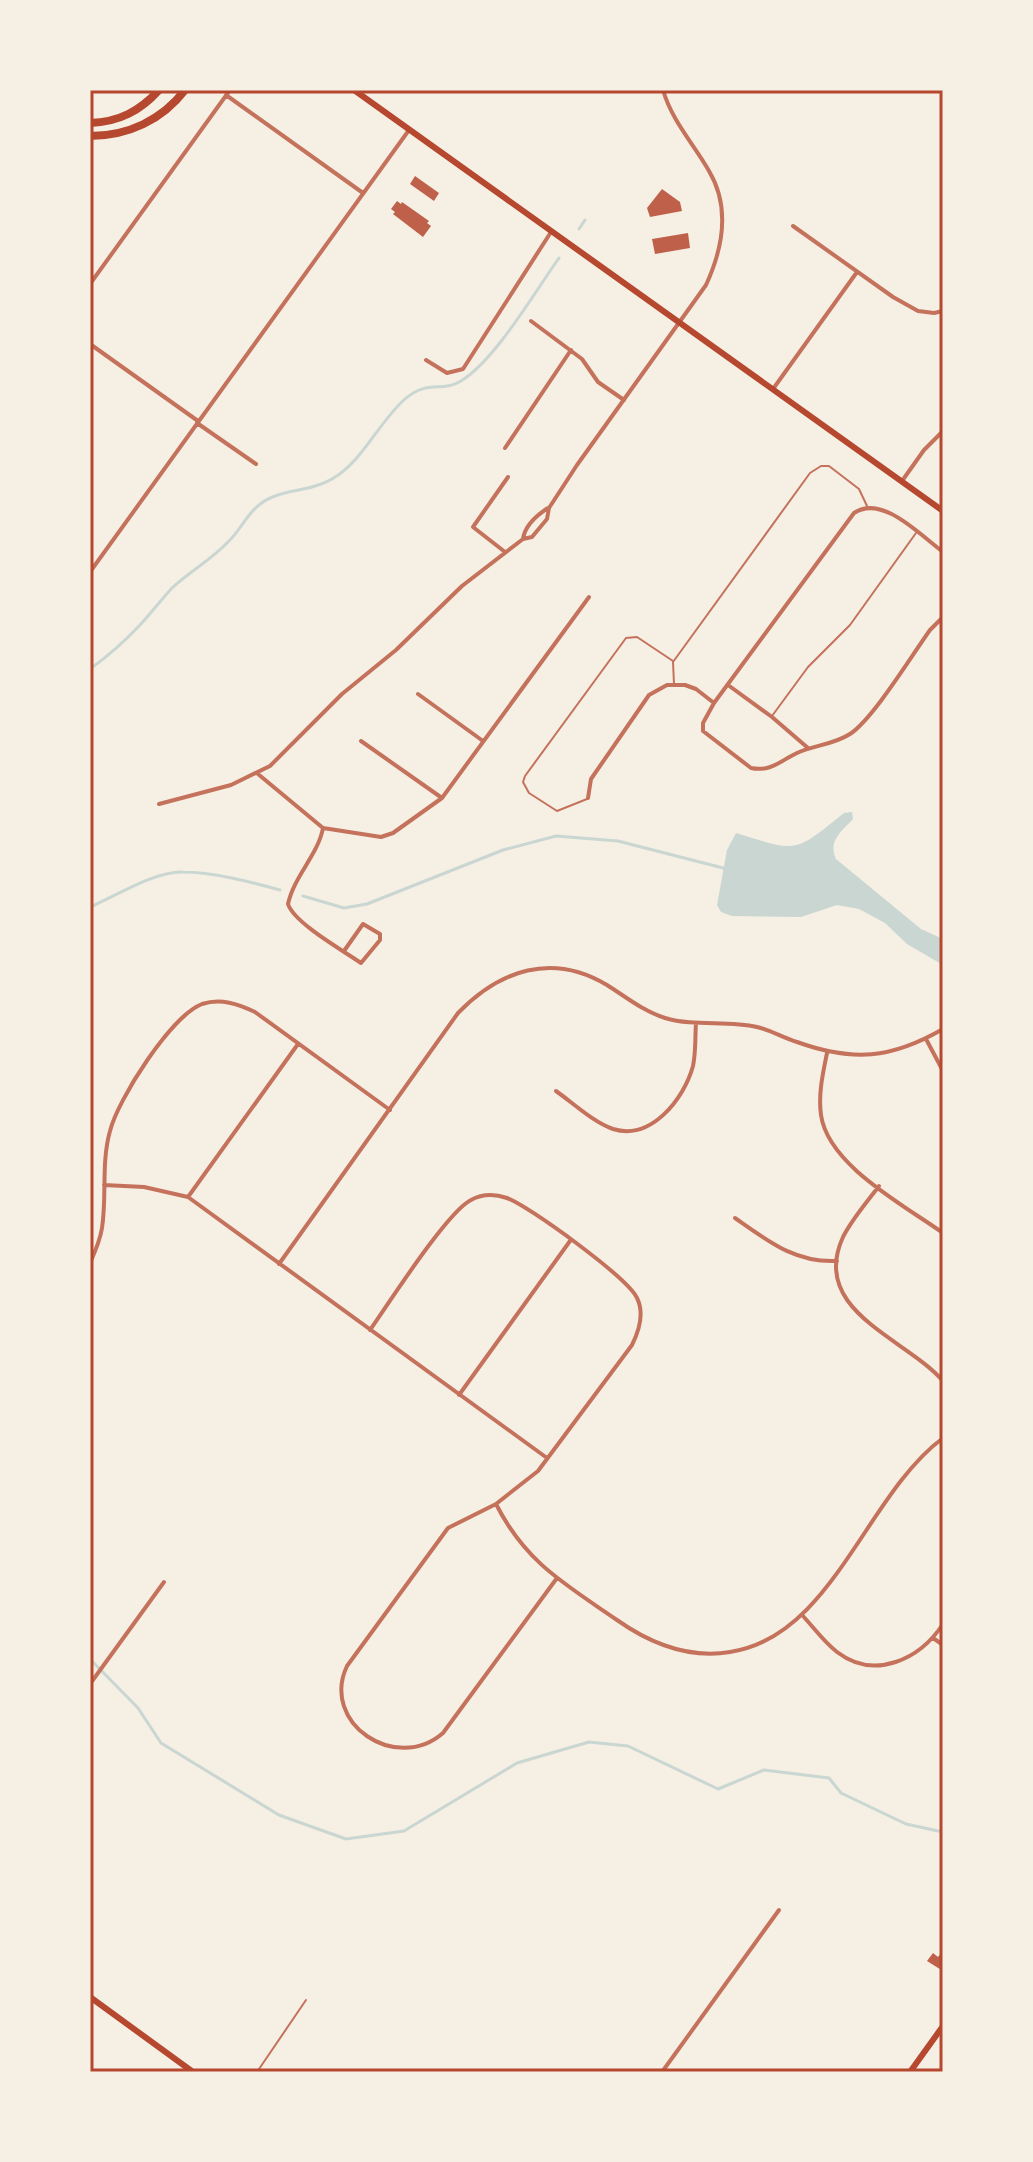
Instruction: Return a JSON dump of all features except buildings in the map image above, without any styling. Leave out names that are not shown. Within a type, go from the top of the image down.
[{"type":"highway","points":[[90,123],[121,118],[147,103],[159,90]]},
{"type":"highway","points":[[90,136],[119,134],[150,121],[166,111],[185,90]]},
{"type":"main road","points":[[354,90],[943,511]]},
{"type":"main road","points":[[90,1997],[193,2072]]},
{"type":"main road","points":[[910,2072],[943,2026]]},
{"type":"street","points":[[159,804],[203,794],[258,774],[462,586],[523,539],[532,537],[547,519],[549,508],[706,285],[723,235],[723,217],[715,182],[673,117],[663,90]]},
{"type":"street","points":[[90,284],[228,93],[363,193]]},
{"type":"street","points":[[90,572],[409,130]]},
{"type":"street","points":[[793,226],[893,297],[918,311],[943,311]]},
{"type":"street","points":[[426,360],[447,373],[463,369],[551,232]]},
{"type":"street","points":[[773,389],[857,272]]},
{"type":"street","points":[[531,321],[582,359],[598,382],[624,400]]},
{"type":"street","points":[[90,344],[256,464]]},
{"type":"street","points":[[505,448],[571,350]]},
{"type":"street","points":[[902,481],[924,450],[943,431]]},
{"type":"street","points":[[505,552],[473,527],[508,477]]},
{"type":"street","points":[[943,552],[887,510],[867,506],[850,517],[714,703],[703,723],[705,734],[751,768],[769,769],[809,748],[834,742],[862,724],[930,630],[943,617]]},
{"type":"street","points":[[523,539],[525,530],[539,513],[549,508]]},
{"type":"street","points":[[258,774],[323,828],[381,837],[393,833],[442,798],[589,597]]},
{"type":"street","points":[[588,798],[591,779],[639,706],[659,688],[674,684],[696,689],[714,703]]},
{"type":"street","points":[[728,685],[809,748]]},
{"type":"street","points":[[418,694],[483,741]]},
{"type":"street","points":[[361,741],[442,798]]},
{"type":"street","points":[[323,828],[288,904],[295,915],[344,951],[361,963],[380,940],[380,934],[363,924],[344,951]]},
{"type":"street","points":[[279,1264],[458,1013],[487,987],[523,971],[544,968],[574,971],[600,981],[666,1018],[755,1026],[827,1053],[852,1056],[878,1054],[902,1049],[943,1029]]},
{"type":"street","points":[[90,1263],[101,1232],[105,1152],[110,1130],[125,1094],[171,1029],[192,1009],[219,1001],[238,1004],[255,1012],[390,1110]]},
{"type":"street","points":[[556,1091],[614,1129],[631,1131],[653,1124],[688,1080],[694,1059],[696,1023]]},
{"type":"street","points":[[926,1039],[943,1071]]},
{"type":"street","points":[[188,1197],[298,1044]]},
{"type":"street","points":[[827,1053],[820,1099],[825,1132],[836,1151],[846,1162],[943,1233]]},
{"type":"street","points":[[104,1185],[144,1187],[188,1197],[548,1459]]},
{"type":"street","points":[[879,1186],[843,1237],[837,1261],[839,1281],[851,1307],[928,1365],[943,1381]]},
{"type":"street","points":[[370,1330],[453,1215],[472,1199],[496,1195],[509,1199],[630,1287],[641,1310],[632,1345],[548,1459],[526,1482],[496,1504],[448,1528],[347,1666],[340,1687],[340,1699],[348,1718],[380,1742],[401,1750],[424,1747],[443,1733],[557,1578]]},
{"type":"street","points":[[735,1218],[792,1255],[814,1261],[837,1261]]},
{"type":"street","points":[[459,1395],[570,1241]]},
{"type":"street","points":[[90,1244],[97,1247]]},
{"type":"street","points":[[496,1504],[528,1554],[630,1629],[655,1644],[681,1652],[709,1655],[737,1651],[764,1642],[803,1616],[917,1460],[943,1438]]},
{"type":"street","points":[[90,1683],[164,1582]]},
{"type":"street","points":[[803,1616],[836,1652],[865,1664],[884,1665],[911,1657],[933,1638],[943,1624]]},
{"type":"street","points":[[933,1638],[943,1645]]},
{"type":"street","points":[[662,2072],[779,1910]]},
{"type":"lane","points":[[674,684],[673,662],[816,468],[829,466],[859,489],[867,506]]},
{"type":"lane","points":[[772,717],[808,667],[850,625],[917,533]]},
{"type":"lane","points":[[588,798],[557,811],[529,793],[523,782],[626,638],[637,637],[673,662]]},
{"type":"lane","points":[[257,2072],[306,2000]]},
{"type":"shaded area","points":[[852,812],[853,819],[834,842],[836,859],[921,929],[943,939],[943,965],[907,944],[885,923],[859,909],[837,905],[801,917],[732,916],[721,912],[717,905],[727,850],[736,833],[772,844],[794,846],[814,836],[844,813]]},
{"type":"waterway","points":[[579,229],[585,220]]},
{"type":"waterway","points":[[90,669],[128,637],[172,588],[232,538],[259,505],[276,496],[314,487],[332,479],[353,462],[405,399],[421,389],[454,384],[474,371],[501,342],[559,258]]},
{"type":"waterway","points":[[303,896],[344,908],[367,904],[503,850],[556,836],[618,841],[727,869]]},
{"type":"waterway","points":[[90,907],[148,880],[183,872],[219,876],[280,890]]},
{"type":"waterway","points":[[90,1659],[138,1708],[161,1743],[279,1815],[346,1839],[404,1831],[517,1763],[589,1742],[628,1746],[718,1789],[764,1770],[829,1778],[841,1793],[906,1824],[943,1832]]}]
